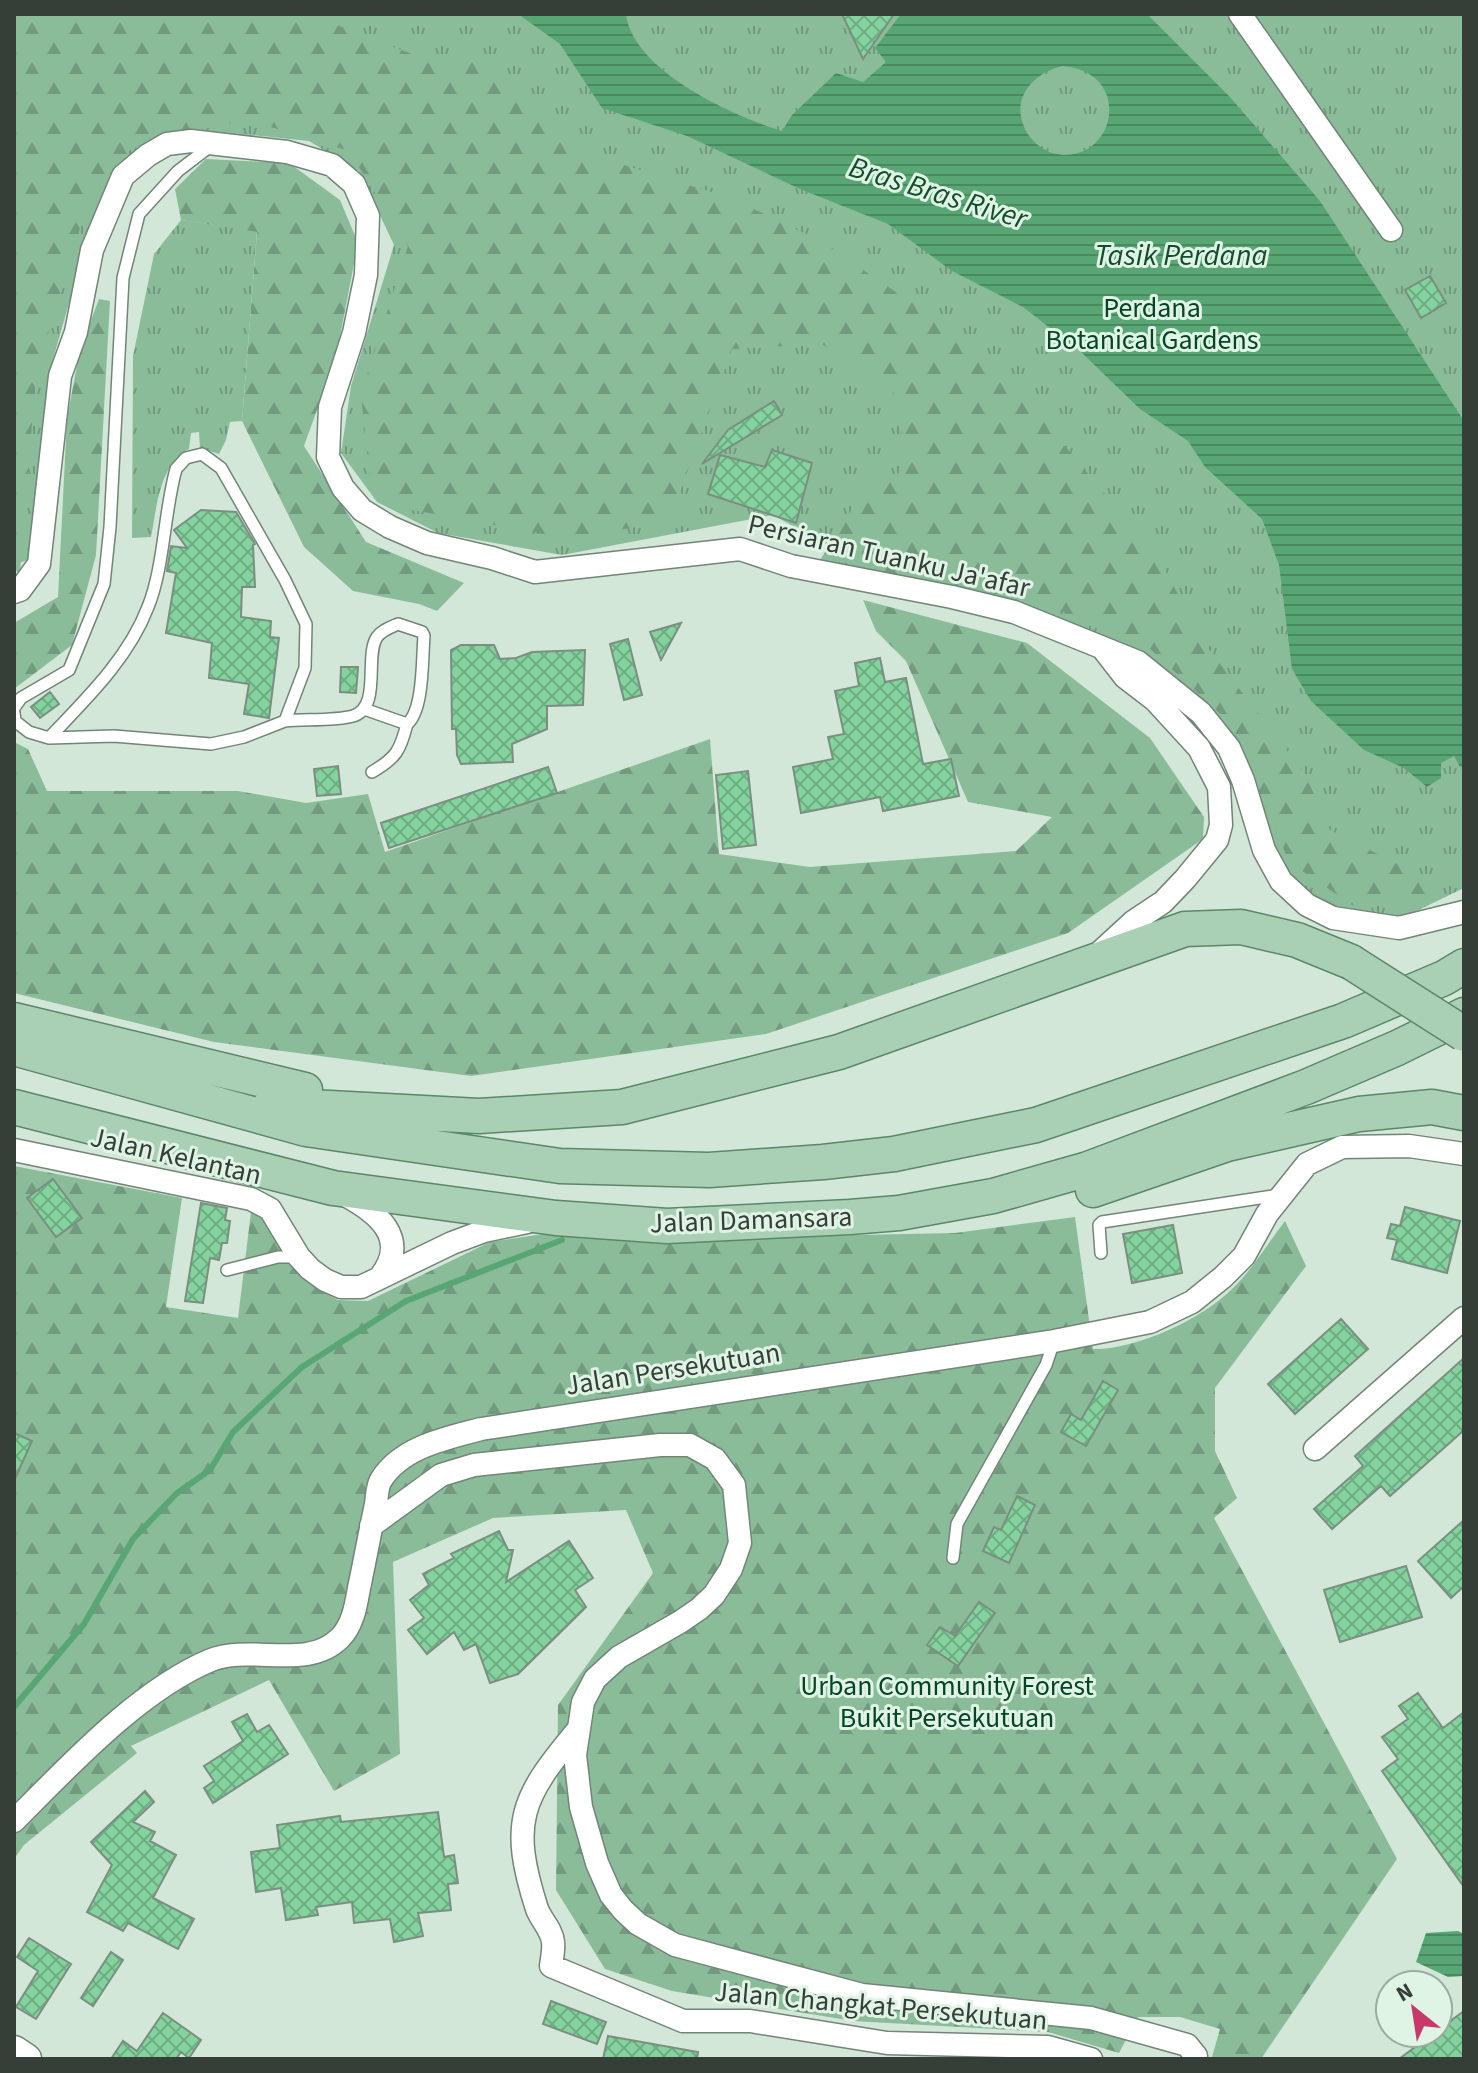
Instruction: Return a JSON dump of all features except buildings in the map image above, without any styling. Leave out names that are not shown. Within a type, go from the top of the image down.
[{"type":"main road","points":[[152,1086],[311,1107],[479,1116],[622,1107],[839,1052],[1185,929],[1241,927],[1297,940],[1351,962],[1464,1034]]},
{"type":"main road","name":"Jalan Damansara","points":[[14,1048],[306,1129],[560,1166],[709,1170],[894,1154],[1036,1125],[1343,1021],[1444,978],[1464,966]]},
{"type":"main road","name":"Jalan Damansara","points":[[14,1107],[333,1188],[556,1218],[667,1226],[793,1221],[899,1213],[993,1196],[1088,1169],[1306,1087],[1464,1015]]},
{"type":"main road","points":[[14,1020],[405,1112]]},
{"type":"main road","points":[[899,1213],[967,1214],[1092,1191],[1227,1144],[1359,1114],[1432,1107],[1464,1113]]},
{"type":"street","points":[[1240,14],[1391,230]]},
{"type":"street","name":"Persiaran Tuanku Ja'afar","points":[[14,592],[20,590],[39,564],[60,376],[76,332],[92,250],[123,176],[167,144],[191,141],[287,152],[332,165],[354,184],[368,216],[366,275],[354,333],[330,407],[328,457],[343,488],[362,510],[390,527],[427,543],[535,572],[740,549],[791,566],[1014,612],[1138,662],[1201,713],[1229,748],[1243,780],[1264,850],[1281,881],[1307,905],[1333,918],[1399,928],[1464,912]]},
{"type":"street","name":"Persiaran Tuanku Ja'afar","points":[[1091,961],[1133,922],[1163,902],[1185,879],[1217,840],[1221,825],[1219,787],[1199,748],[1155,700],[1125,677],[1101,647]]},
{"type":"street","name":"Jalan Persekutuan","points":[[14,1821],[64,1771],[166,1684],[214,1659],[244,1654],[314,1653],[342,1636],[354,1615],[380,1481],[406,1455],[434,1441],[481,1429],[1054,1341],[1150,1322],[1192,1302],[1244,1256],[1267,1214],[1307,1164],[1342,1147],[1409,1146],[1464,1154]]},
{"type":"street","name":"Jalan Kelantan","points":[[14,1150],[251,1199],[270,1209],[299,1257],[325,1280],[341,1287],[361,1287],[484,1231],[556,1218]]},
{"type":"street","points":[[333,1188],[368,1207],[389,1233],[393,1243],[392,1258],[381,1276]]},
{"type":"street","points":[[1315,1449],[1464,1318]]},
{"type":"street","name":"Jalan Changkat Persekutuan","points":[[371,1526],[441,1475],[474,1465],[660,1445],[690,1445],[715,1459],[734,1485],[737,1499],[740,1543],[731,1569],[714,1595],[699,1609],[619,1657],[595,1679],[583,1702],[575,1755],[581,1807],[597,1863],[611,1895],[638,1924],[675,1945],[862,1995],[1091,2018],[1187,2045],[1196,2056],[1194,2059]]},
{"type":"street","name":"Jalan Changkat Persekutuan","points":[[577,1731],[535,1785],[527,1804],[521,1839],[528,1880],[539,1914],[553,1940],[551,1966],[683,2021],[750,2021],[887,2043],[1048,2047],[1091,2059]]},
{"type":"street","points":[[14,2051],[26,2059]]},
{"type":"lane","points":[[216,143],[178,171],[139,214],[123,278],[110,527],[104,584],[69,670],[21,698],[14,716],[29,732],[49,738],[114,736],[211,744],[244,737],[285,721],[354,716],[364,709],[370,692],[374,644],[378,635],[398,624],[408,625],[424,636],[419,695],[401,747],[391,760],[372,772]]},
{"type":"lane","points":[[155,151],[171,150],[178,157],[178,171]]},
{"type":"lane","points":[[49,738],[100,685],[149,607],[176,469],[186,458],[202,454],[221,468],[285,580],[306,624],[305,668],[285,721]]},
{"type":"lane","points":[[364,709],[407,724]]},
{"type":"lane","points":[[1101,1253],[1099,1225],[1102,1222],[1283,1194]]},
{"type":"lane","points":[[227,1270],[278,1257],[299,1257]]},
{"type":"lane","points":[[953,1558],[957,1524],[1046,1365],[1054,1341]]},
{"type":"green space","name":"Perdana Botanical Gardens","points":[[14,14],[1464,14],[1464,888],[1402,918],[1337,911],[1302,887],[1278,859],[1204,705],[1137,649],[1000,597],[868,568],[773,515],[562,555],[438,533],[377,502],[341,453],[351,386],[394,245],[359,171],[309,141],[176,127],[119,167],[94,216],[49,373],[30,559],[14,565]]},
{"type":"green space","points":[[14,14],[315,14],[412,54],[485,64],[554,138],[627,166],[731,198],[822,242],[986,353],[1156,554],[1207,647],[1305,774],[1330,830],[1415,873],[1428,896],[1352,905],[1289,862],[1231,724],[1147,646],[1056,609],[817,565],[865,488],[901,472],[903,402],[881,382],[822,344],[732,349],[669,522],[566,538],[401,508],[369,473],[361,394],[408,246],[349,151],[248,120],[138,141],[89,198],[36,375],[20,573],[14,570]]},
{"type":"green space","points":[[206,159],[289,163],[340,200],[358,243],[336,357],[304,446],[366,542],[464,583],[437,611],[419,604],[353,591],[304,547],[242,421],[257,232],[181,220],[175,189]]},
{"type":"green space","points":[[181,220],[257,231],[242,421],[230,422],[219,454],[200,448],[199,432],[191,433],[189,449],[171,465],[165,476],[151,537],[132,538],[133,356],[154,254]]},
{"type":"green space","points":[[99,299],[110,301],[96,555],[72,645],[14,689],[14,623],[58,597],[67,419],[80,349]]},
{"type":"green space","points":[[863,600],[1027,643],[1150,738],[1204,817],[1203,839],[1068,933],[766,1034],[471,1076],[214,1042],[14,993],[14,742],[28,749],[47,791],[238,791],[306,803],[368,794],[385,852],[710,739],[719,854],[810,867],[1016,851],[1052,817],[968,802],[906,661],[876,631]]},
{"type":"green space","name":"Urban Community Forest Bukit Persekutuan","points":[[14,1166],[182,1198],[166,1307],[238,1318],[251,1212],[262,1215],[302,1275],[318,1290],[338,1300],[368,1301],[490,1242],[550,1233],[665,1239],[955,1233],[1075,1217],[1093,1349],[1110,1348],[1167,1331],[1204,1311],[1232,1289],[1285,1221],[1306,1266],[1215,1388],[1215,1451],[1237,1498],[1214,1518],[1397,1859],[1261,2059],[1212,2057],[1220,2029],[1180,2017],[1138,2017],[1119,2053],[1048,2032],[853,2021],[672,1991],[605,1969],[556,1890],[558,1705],[653,1573],[626,1510],[493,1518],[393,1562],[400,1754],[334,1791],[269,1680],[131,1746],[137,1753],[24,1845],[14,1859]]},
{"type":"water","name":"Tasik Perdana","points":[[518,14],[626,14],[633,35],[646,54],[666,72],[713,102],[782,131],[792,115],[836,73],[863,82],[886,62],[875,48],[901,14],[1147,14],[1229,96],[1320,201],[1464,421],[1464,765],[1460,767],[1454,756],[1441,763],[1441,778],[1427,787],[1404,768],[1364,750],[1311,701],[1292,669],[1279,565],[1262,519],[1205,467],[1188,441],[1140,409],[1082,353],[1023,307],[952,271],[888,224],[800,189],[687,136],[602,108],[560,44]],"holes":[[[1063,66],[1086,72],[1101,85],[1108,101],[1108,118],[1102,134],[1090,147],[1073,154],[1052,153],[1040,147],[1025,129],[1021,118],[1023,97],[1028,88],[1034,80],[1052,69]]]},
{"type":"water","points":[[1458,1931],[1464,1934],[1464,1976],[1454,1977],[1454,1969],[1431,1969],[1416,1962],[1426,1933]]},
{"type":"waterway","points":[[14,1707],[84,1624],[133,1539],[177,1493],[210,1470],[233,1432],[302,1367],[406,1301],[562,1240]]},
{"type":"water label","name":"Bras Bras River","points":[[938,193]]}]
